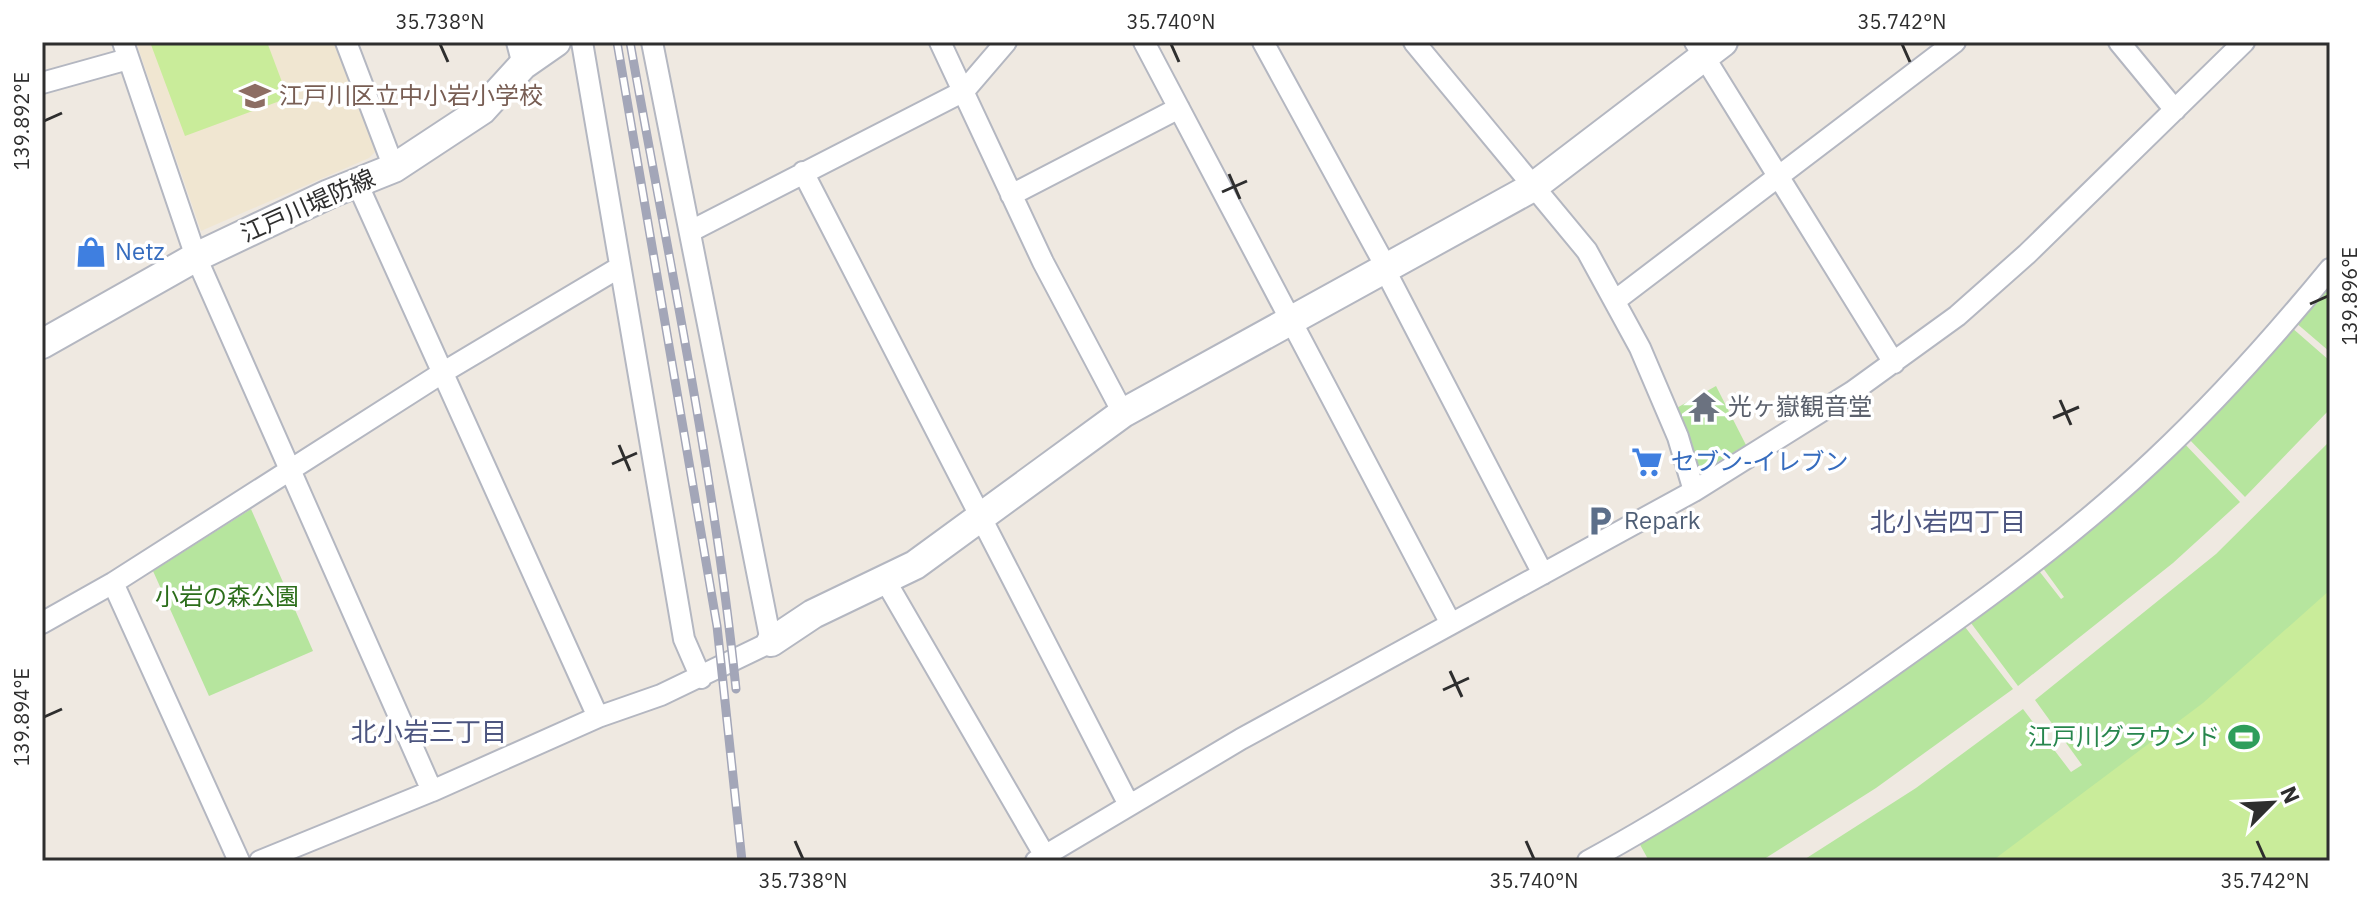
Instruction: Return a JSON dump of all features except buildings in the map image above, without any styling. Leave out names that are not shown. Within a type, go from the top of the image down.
[{"type":"street","points":[[346,42],[394,168]]},
{"type":"street","name":"江戸川堤防線","points":[[42,344],[196,257],[394,168],[482,110],[520,54],[556,42]]},
{"type":"street","points":[[582,42],[684,639],[701,678]]},
{"type":"street","points":[[652,42],[771,642]]},
{"type":"street","points":[[940,42],[1011,195],[1123,413]]},
{"type":"street","points":[[691,231],[964,91],[1006,42]]},
{"type":"street","points":[[1144,42],[1451,624]]},
{"type":"street","points":[[1263,42],[1385,268],[1543,574]]},
{"type":"street","points":[[1414,42],[1587,251],[1616,300],[1678,437],[1694,491]]},
{"type":"street","points":[[1616,300],[1955,42]]},
{"type":"street","points":[[2119,42],[2175,110]]},
{"type":"street","points":[[885,580],[1040,858],[1451,624],[1694,491],[1794,431],[1957,316],[2027,254],[2244,42]]},
{"type":"street","points":[[260,861],[432,791],[598,717],[701,678],[771,642],[813,614],[915,565],[1123,413],[1533,187],[1707,47],[1778,177],[1894,363]]},
{"type":"street","points":[[42,83],[126,50],[196,257],[288,472],[432,791]]},
{"type":"street","points":[[1011,195],[1179,108]]},
{"type":"street","points":[[803,172],[1129,805]]},
{"type":"street","points":[[357,183],[598,717]]},
{"type":"street","points":[[42,623],[113,583],[442,373],[620,267]]},
{"type":"street","points":[[1588,861],[1698,799],[1766,754],[1961,617],[2071,532],[2193,422],[2330,269]]},
{"type":"street","points":[[113,583],[239,861]]},
{"type":"shaded area","name":"江戸川区立中小岩小学校","points":[[136,42],[334,42],[376,151],[369,158],[201,231]]},
{"type":"green space","points":[[150,42],[267,42],[288,98],[185,136]]},
{"type":"green space","points":[[2330,280],[2330,352],[2295,322]]},
{"type":"green space","points":[[2291,327],[2330,361],[2330,409],[2245,497],[2187,437]]},
{"type":"green space","points":[[1716,386],[1746,445],[1699,473],[1673,410]]},
{"type":"green space","points":[[2182,441],[2240,502],[2173,563],[2018,686],[1968,619],[2036,567],[2061,599],[2064,597],[2040,564]]},
{"type":"green space","points":[[2330,441],[2330,861],[1802,861],[1916,788],[2023,709],[2071,772],[2082,765],[2035,700],[2216,554]]},
{"type":"green space","name":"小岩の森公園","points":[[251,509],[313,651],[209,696],[153,571]]},
{"type":"green space","name":"江戸川グラウンド","points":[[2330,590],[2330,861],[1992,861],[2203,703]]},
{"type":"green space","points":[[1962,623],[2013,689],[1876,788],[1761,861],[1649,861],[1638,841]]},
{"type":"railway","points":[[617,42],[717,626],[742,861]]},
{"type":"railway","points":[[630,42],[703,445],[736,689]]},
{"type":"place","name":"江戸川区立中小岩小学校","points":[[255,96]]},
{"type":"place","name":"Netz","points":[[91,252]]},
{"type":"place","name":"光ヶ嶽観音堂","points":[[1704,407]]},
{"type":"place","name":"セブン-イレブン","points":[[1647,462]]},
{"type":"place","name":"Repark","points":[[1600,521]]},
{"type":"place","name":"江戸川グラウンド","points":[[2244,737]]},
{"type":"district","name":"北小岩四丁目","points":[[1948,522]]},
{"type":"district","name":"北小岩三丁目","points":[[429,732]]}]
